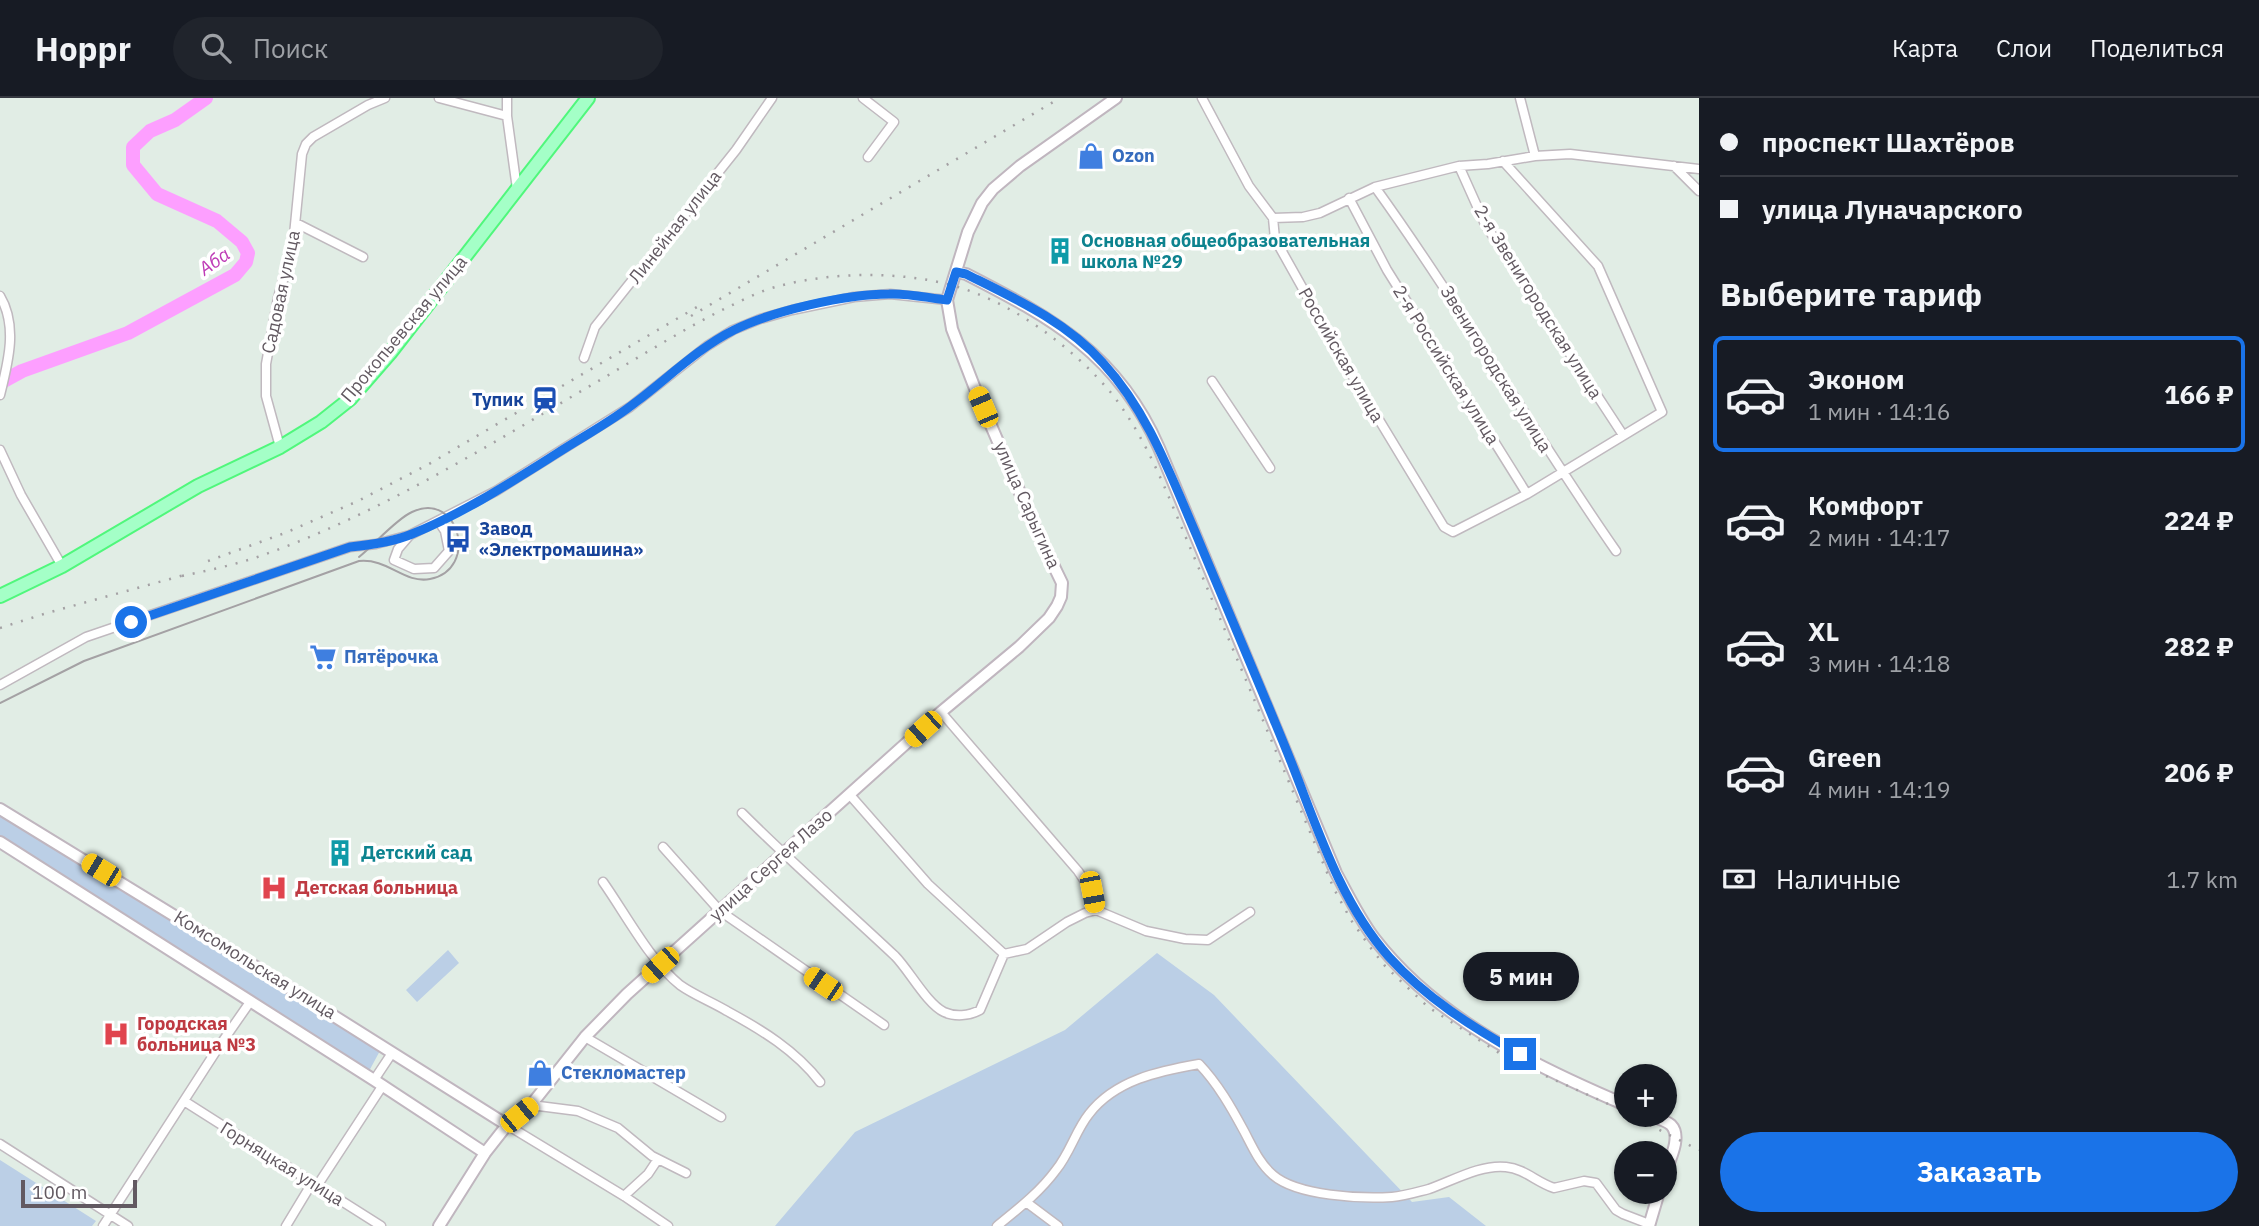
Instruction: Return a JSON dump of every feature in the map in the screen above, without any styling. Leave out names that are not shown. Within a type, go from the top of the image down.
[{"type":"main road","name":"Прокопьевская улица","points":[[0,596],[62,566],[198,486],[280,447],[321,422],[350,398],[390,352],[588,98]]},
{"type":"main road","name":"улица Сарыгина","points":[[1049,618],[1061,597],[1062,583],[1032,523],[974,386],[952,329],[947,300],[959,254],[968,232],[982,203],[993,189],[1034,156],[1116,98]]},
{"type":"main road","points":[[956,272],[966,274],[1041,313],[1081,341],[1103,362],[1136,405],[1159,448],[1336,873],[1380,946],[1407,976],[1465,1021],[1538,1064],[1614,1099]]},
{"type":"main road","name":"улица Сергея Лазо","points":[[485,1153],[507,1125],[531,1105],[585,1037],[627,994],[1049,618]]},
{"type":"main road","name":"Комсомольская улица","points":[[0,809],[507,1125]]},
{"type":"main road","name":"Комсомольская улица","points":[[0,842],[379,1082],[485,1153]]},
{"type":"main road","points":[[439,1226],[485,1153]]},
{"type":"main road","points":[[1649,1225],[1655,1204]]},
{"type":"street","name":"Садовая улица","points":[[280,447],[266,396],[266,364],[278,298],[293,245],[302,154],[306,144],[335,124],[385,98]]},
{"type":"street","points":[[439,98],[507,116]]},
{"type":"street","points":[[508,98],[507,116],[517,189]]},
{"type":"street","name":"Линейная улица","points":[[584,358],[595,327],[736,150],[772,98]]},
{"type":"street","points":[[863,98],[894,122],[867,158]]},
{"type":"street","name":"Российская улица","points":[[1202,98],[1249,186],[1273,218],[1275,239],[1344,362],[1444,527],[1453,532],[1527,494]]},
{"type":"street","points":[[1520,98],[1535,156]]},
{"type":"street","points":[[1273,218],[1303,217],[1320,213],[1375,187],[1459,166],[1535,156],[1570,154],[1699,169]]},
{"type":"street","points":[[1503,161],[1598,266],[1662,412],[1527,494]]},
{"type":"street","name":"2-я Звенигородская улица","points":[[1459,166],[1485,224],[1623,435]]},
{"type":"street","points":[[1674,166],[1699,191]]},
{"type":"street","name":"Звенигородская улица","points":[[1375,187],[1417,245],[1562,473],[1616,551]]},
{"type":"street","name":"2-я Российская улица","points":[[1349,198],[1387,270],[1527,494]]},
{"type":"street","points":[[296,223],[362,257]]},
{"type":"street","points":[[0,685],[86,638],[350,547],[376,544],[410,535],[439,522],[512,481],[631,407],[707,346],[733,330],[760,319],[854,297],[890,294],[947,300]]},
{"type":"street","points":[[0,296],[9,314],[11,330],[1,392]]},
{"type":"street","points":[[1212,381],[1270,468]]},
{"type":"street","points":[[0,450],[21,495],[62,566]]},
{"type":"street","points":[[410,535],[398,549],[394,560],[414,569],[434,568],[449,551],[445,531],[439,522]]},
{"type":"street","points":[[941,712],[1086,881],[1092,892],[1096,911]]},
{"type":"street","points":[[850,795],[928,884],[1004,954]]},
{"type":"street","points":[[742,813],[896,958],[934,1005],[945,1012],[958,1015],[972,1014],[980,1010],[1004,954]]},
{"type":"street","points":[[663,847],[720,911],[884,1025]]},
{"type":"street","points":[[603,882],[660,965],[690,991],[785,1046],[805,1062],[820,1082]]},
{"type":"street","points":[[1004,954],[1027,949],[1084,913],[1096,911],[1146,931],[1185,939],[1208,940],[1250,912]]},
{"type":"street","points":[[103,1226],[250,1002]]},
{"type":"street","points":[[585,1037],[721,1117]]},
{"type":"street","points":[[286,1226],[379,1082],[392,1053]]},
{"type":"street","points":[[997,1226],[1026,1202],[1055,1172],[1071,1149],[1088,1115],[1106,1096],[1123,1084],[1142,1077],[1199,1064],[1225,1099],[1258,1158],[1274,1176],[1290,1185],[1312,1191],[1366,1198],[1395,1197],[1484,1169],[1503,1166],[1523,1171],[1554,1188],[1584,1181],[1596,1183],[1616,1210],[1649,1225]]},
{"type":"street","name":"Горняцкая улица","points":[[184,1101],[381,1226]]},
{"type":"street","points":[[531,1105],[578,1111],[618,1128],[657,1159],[687,1172]]},
{"type":"street","points":[[507,1125],[668,1226]]},
{"type":"street","points":[[0,1144],[128,1226]]},
{"type":"street","points":[[624,1196],[648,1174],[657,1159]]},
{"type":"street","points":[[1026,1202],[1058,1226]]},
{"type":"shaded area","points":[[0,813],[382,1047],[368,1073],[0,837]]},
{"type":"shaded area","points":[[448,950],[459,963],[417,1002],[406,990]]},
{"type":"shaded area","points":[[1157,953],[1214,995],[1412,1202],[1449,1197],[1486,1226],[775,1226],[855,1132],[1065,1030]]},
{"type":"shaded area","points":[[0,1160],[96,1221],[92,1226],[0,1226]]},
{"type":"waterway","name":"Аба","points":[[0,383],[22,371],[128,333],[235,275],[246,262],[248,253],[242,242],[217,221],[157,194],[133,165],[133,147],[150,131],[175,120],[206,98]]},
{"type":"tram line","points":[[0,703],[84,661],[359,561],[379,563],[412,578],[430,579],[445,573],[455,562],[457,534],[452,521],[442,512],[429,508],[406,515],[359,557]]},
{"type":"railway","points":[[691,316],[1060,98]]},
{"type":"railway","points":[[182,576],[256,558],[393,498],[688,328],[764,291],[821,278],[887,275],[931,280],[974,292],[1018,314],[1060,343],[1096,376],[1129,418],[1168,495],[1334,889],[1370,947],[1385,966],[1428,1007],[1510,1060],[1614,1107]]},
{"type":"railway","points":[[208,561],[285,533],[358,501],[429,464],[697,307]]},
{"type":"railway","points":[[0,628],[188,574]]},
{"type":"railway","points":[[1654,1127],[1699,1150]]},
{"type":"place","name":"Ozon","points":[[1091,156]]},
{"type":"place","name":"Основная общеобразовательная школа №29","points":[[1060,251]]},
{"type":"place","name":"Тупик","points":[[545,400]]},
{"type":"place","name":"Завод «Электромашина»","points":[[458,539]]},
{"type":"place","name":"Пятёрочка","points":[[323,657]]},
{"type":"place","name":"Детский сад","points":[[340,853]]},
{"type":"place","name":"Детская больница","points":[[274,888]]},
{"type":"place","name":"Городская больница №3","points":[[116,1034]]},
{"type":"place","name":"Стекломастер","points":[[540,1073]]},
{"type":"route","points":[[131,622],[350,547],[376,544],[410,535],[439,522],[512,481],[631,407],[707,346],[733,330],[792,310],[854,297],[890,294],[947,300],[956,272],[966,274],[1041,313],[1081,341],[1103,362],[1136,405],[1156,440],[1336,873],[1352,903],[1372,936],[1407,976],[1441,1005],[1520,1054]]}]
